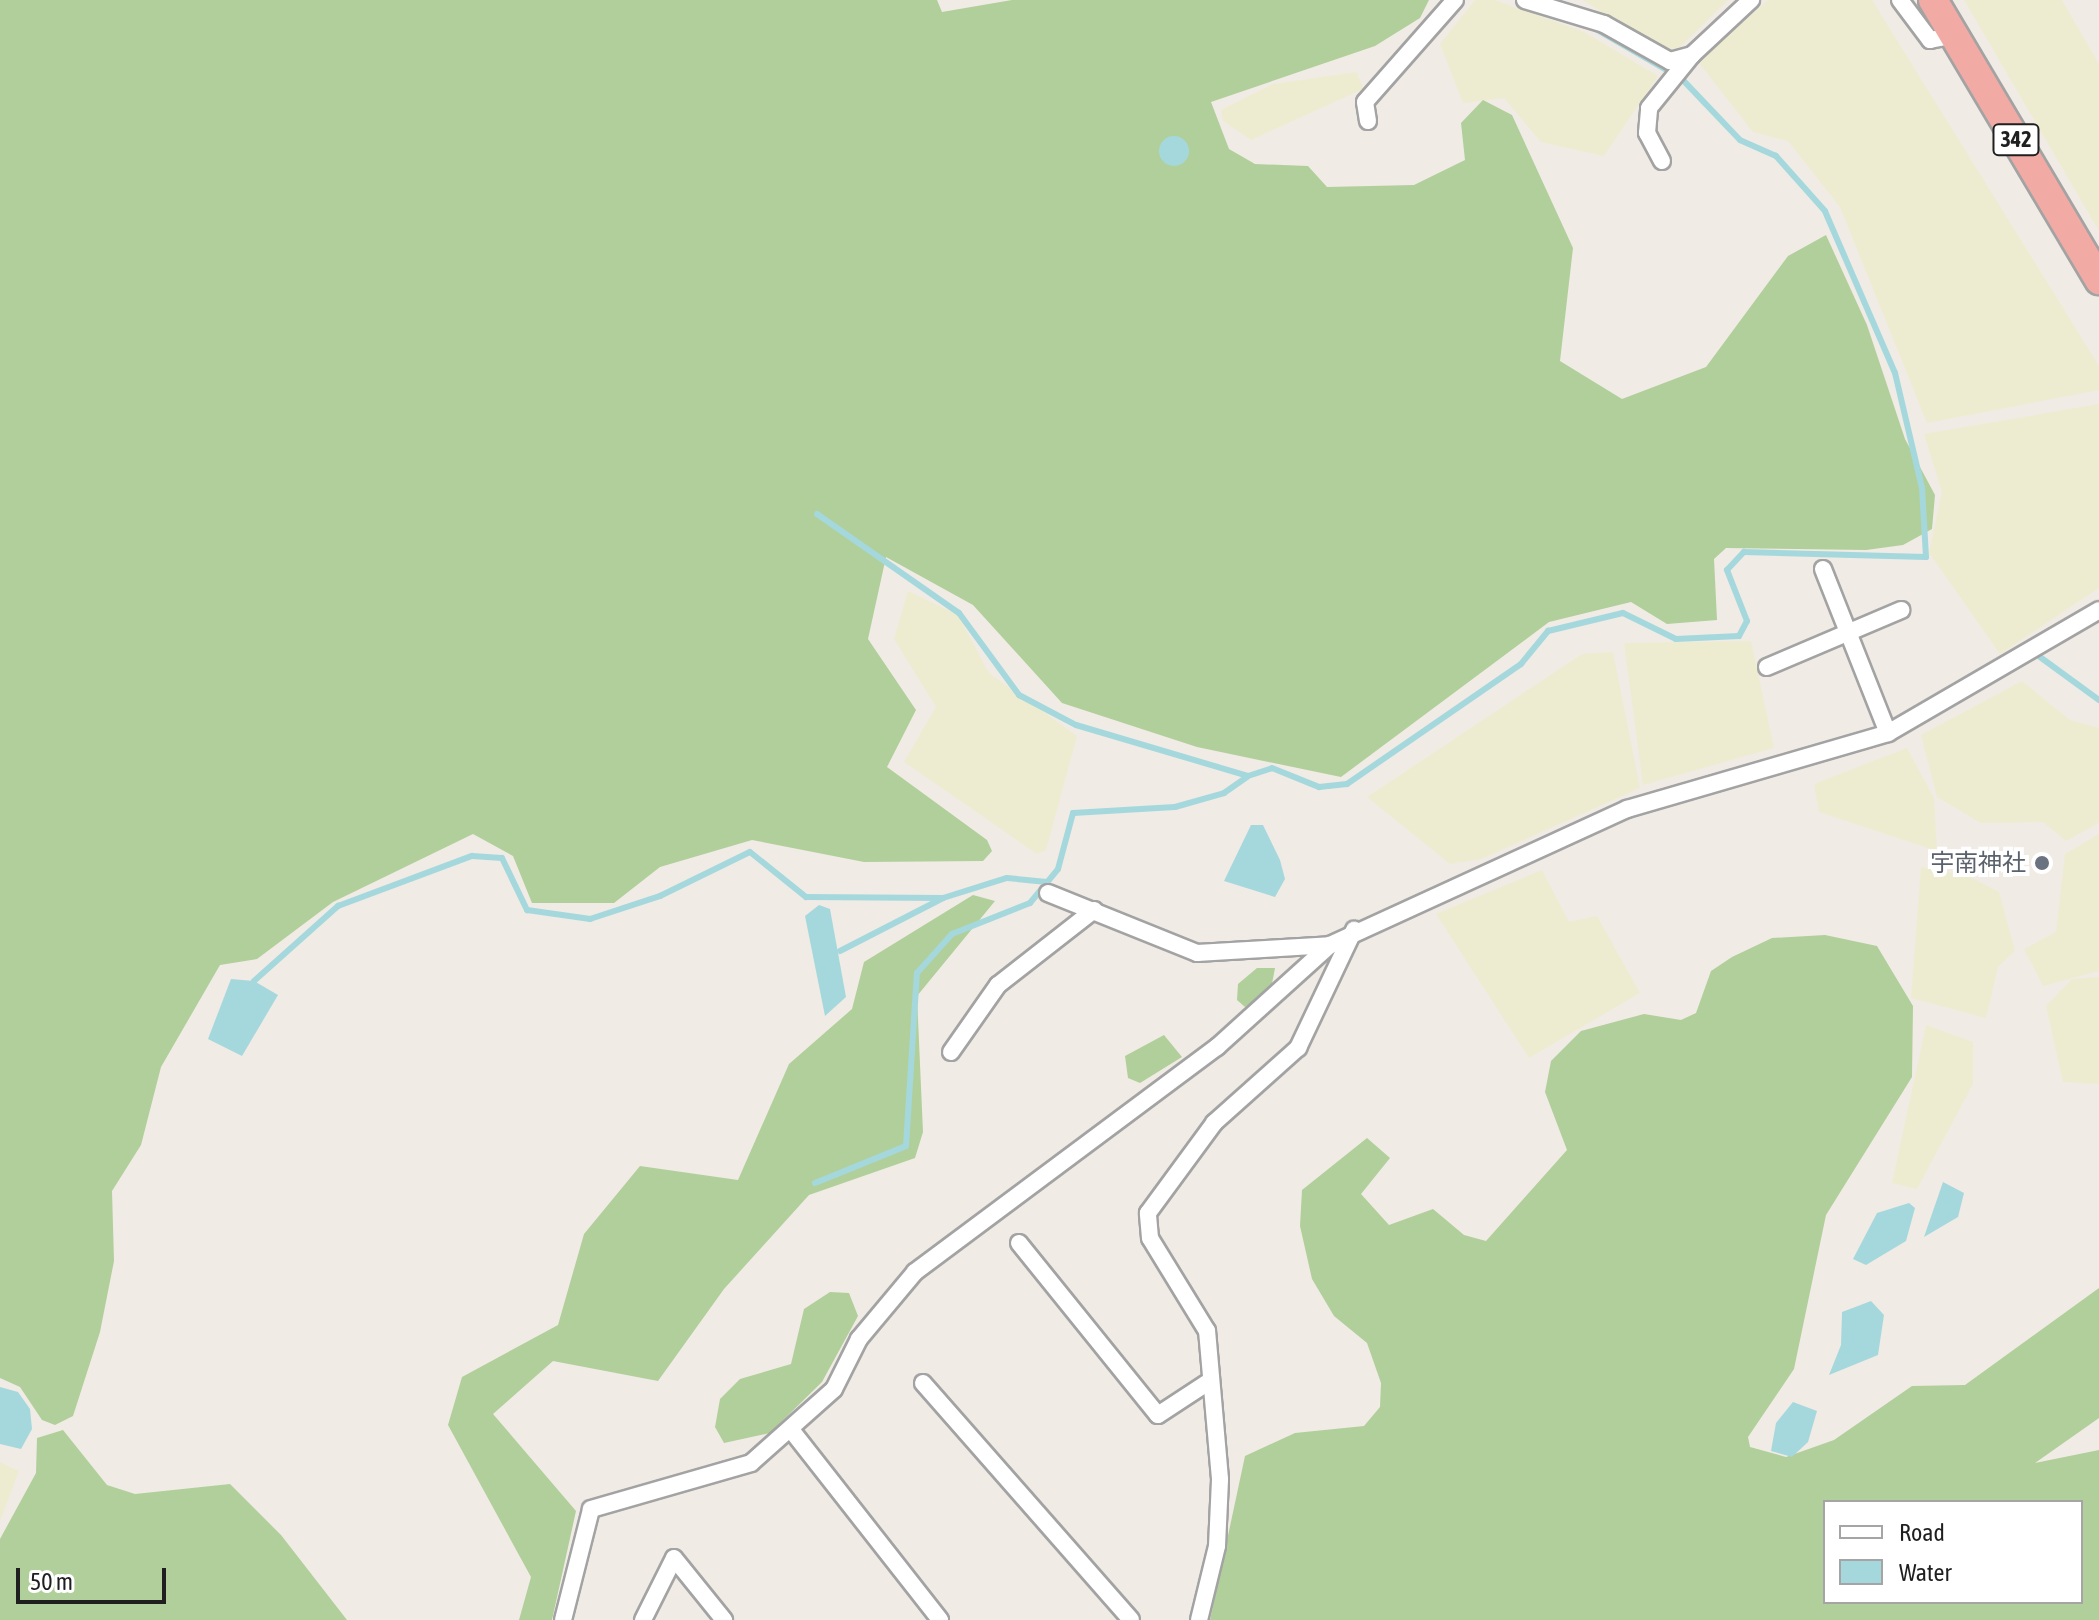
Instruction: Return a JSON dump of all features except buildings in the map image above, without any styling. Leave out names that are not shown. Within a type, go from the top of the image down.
[{"type":"highway","name":"342","points":[[1933,0],[2099,280]]},
{"type":"street","points":[[1368,121],[1365,102],[1455,0]]},
{"type":"street","points":[[1525,0],[1604,24],[1670,61],[1692,55]]},
{"type":"street","points":[[1662,161],[1647,133],[1649,108],[1692,55],[1751,0]]},
{"type":"street","points":[[1900,0],[1930,40],[1955,35],[1945,0]]},
{"type":"street","points":[[1823,569],[1888,733]]},
{"type":"street","points":[[1767,667],[1901,610]]},
{"type":"street","points":[[563,1620],[591,1509],[751,1463],[792,1431],[834,1389],[859,1339],[915,1272],[1217,1047],[1330,945],[1354,930],[1627,809],[1888,733],[2099,610]]},
{"type":"street","points":[[1048,893],[1197,953],[1330,945]]},
{"type":"street","points":[[951,1052],[998,985],[1094,910]]},
{"type":"street","points":[[1199,1620],[1217,1546],[1220,1479],[1202,1316],[1150,1238],[1148,1213],[1214,1123],[1298,1048],[1354,930]]},
{"type":"street","points":[[1019,1243],[1158,1415],[1210,1381]]},
{"type":"street","points":[[923,1383],[1131,1620]]},
{"type":"street","points":[[792,1431],[940,1620]]},
{"type":"street","points":[[643,1620],[674,1558],[724,1620]]},
{"type":"shaded area","points":[[1475,0],[1495,0],[1584,32],[1658,76],[1604,156],[1541,142],[1504,98],[1463,103],[1440,44]]},
{"type":"shaded area","points":[[1583,0],[1728,0],[1679,48],[1660,50]]},
{"type":"shaded area","points":[[1768,0],[1872,0],[2099,366],[2099,390],[1927,423],[1840,207],[1788,141],[1753,132],[1698,62]]},
{"type":"shaded area","points":[[1964,0],[2062,0],[2099,64],[2099,231]]},
{"type":"shaded area","points":[[1357,72],[1363,89],[1251,140],[1223,121],[1221,110],[1273,84]]},
{"type":"shaded area","points":[[2099,404],[2099,588],[2000,654],[1929,553],[1942,492],[1924,434]]},
{"type":"shaded area","points":[[908,591],[958,615],[989,673],[1077,736],[1046,850],[1037,854],[904,762],[936,707],[894,639]]},
{"type":"shaded area","points":[[1751,641],[1774,748],[1643,785],[1624,643]]},
{"type":"shaded area","points":[[1613,652],[1640,788],[1481,859],[1450,864],[1367,797],[1582,654]]},
{"type":"shaded area","points":[[2022,681],[2070,720],[2099,728],[2099,823],[2066,841],[2043,822],[1981,823],[1937,797],[1921,735]]},
{"type":"shaded area","points":[[1907,748],[1934,798],[1937,851],[1819,812],[1814,784]]},
{"type":"shaded area","points":[[2099,834],[2099,971],[2043,986],[2024,949],[2056,932],[2065,854]]},
{"type":"shaded area","points":[[1921,867],[1968,876],[1999,892],[2015,951],[1998,967],[1986,1018],[1911,998]]},
{"type":"shaded area","points":[[1542,870],[1569,922],[1597,916],[1640,993],[1529,1058],[1436,914]]},
{"type":"shaded area","points":[[2099,977],[2099,1084],[2063,1082],[2046,1006],[2072,979]]},
{"type":"shaded area","points":[[1926,1025],[1973,1042],[1973,1084],[1917,1189],[1892,1183]]},
{"type":"shaded area","points":[[0,1462],[19,1471],[0,1521]]},
{"type":"green space","points":[[0,0],[937,0],[942,12],[1012,0],[1429,0],[1420,18],[1375,46],[1211,102],[1229,149],[1255,164],[1308,166],[1327,187],[1414,185],[1465,160],[1461,123],[1483,100],[1512,115],[1573,248],[1560,361],[1622,399],[1706,367],[1788,256],[1826,235],[1867,325],[1905,439],[1935,495],[1932,529],[1903,545],[1866,550],[1726,548],[1714,559],[1717,620],[1667,624],[1631,602],[1549,622],[1341,777],[1197,747],[1062,703],[973,605],[886,557],[868,639],[916,710],[887,767],[987,840],[992,851],[983,861],[864,862],[752,840],[660,867],[614,903],[532,903],[513,856],[473,834],[333,902],[257,959],[220,965],[161,1067],[141,1145],[112,1191],[114,1261],[100,1332],[73,1416],[55,1425],[42,1420],[20,1387],[0,1378]]},
{"type":"green space","points":[[973,895],[995,901],[917,996],[923,1132],[915,1158],[809,1195],[724,1289],[658,1381],[553,1361],[493,1414],[576,1511],[552,1620],[519,1620],[531,1577],[448,1425],[462,1377],[558,1325],[584,1234],[640,1166],[738,1180],[789,1064],[852,1009],[864,962]]},
{"type":"green space","points":[[1825,935],[1877,946],[1913,1006],[1912,1077],[1826,1215],[1794,1369],[1748,1437],[1750,1447],[1786,1457],[1834,1440],[1912,1386],[1965,1385],[2099,1288],[2099,1418],[2035,1463],[2099,1450],[2099,1620],[1210,1620],[1245,1456],[1295,1433],[1364,1426],[1380,1407],[1381,1383],[1367,1343],[1334,1316],[1312,1279],[1300,1226],[1302,1190],[1367,1138],[1390,1158],[1361,1194],[1389,1225],[1433,1209],[1464,1235],[1486,1241],[1567,1150],[1545,1092],[1551,1061],[1581,1031],[1644,1014],[1681,1020],[1696,1013],[1711,971],[1772,938]]},
{"type":"green space","points":[[1257,968],[1275,968],[1271,989],[1245,1007],[1237,1000],[1238,984]]},
{"type":"green space","points":[[1164,1035],[1182,1057],[1140,1083],[1128,1078],[1125,1056]]},
{"type":"green space","points":[[830,1292],[849,1293],[858,1316],[822,1382],[770,1433],[724,1443],[715,1427],[720,1399],[740,1379],[791,1364],[804,1309]]},
{"type":"green space","points":[[63,1430],[107,1485],[135,1494],[230,1484],[281,1535],[347,1620],[0,1620],[0,1539],[36,1473],[37,1438]]},
{"type":"water","points":[[1174,136],[1185,140],[1189,151],[1185,162],[1174,166],[1163,162],[1159,151],[1163,140]]},
{"type":"water","points":[[1251,825],[1263,825],[1280,860],[1285,879],[1275,897],[1224,881]]},
{"type":"water","points":[[819,905],[830,909],[846,997],[825,1016],[805,916]]},
{"type":"water","points":[[231,979],[254,981],[278,995],[242,1056],[208,1039]]},
{"type":"water","points":[[1943,1182],[1964,1193],[1958,1217],[1924,1237]]},
{"type":"water","points":[[1909,1203],[1915,1208],[1906,1241],[1866,1265],[1853,1259],[1877,1213]]},
{"type":"water","points":[[1871,1301],[1884,1315],[1878,1355],[1829,1375],[1841,1345],[1842,1312]]},
{"type":"water","points":[[0,1387],[18,1392],[30,1409],[32,1429],[21,1449],[0,1444]]},
{"type":"water","points":[[1793,1402],[1817,1411],[1808,1442],[1792,1457],[1771,1451],[1776,1423]]},
{"type":"waterway","points":[[817,514],[959,613],[1019,695],[1076,725],[1248,776],[1272,768],[1319,787],[1347,784],[1521,664],[1548,631],[1623,613],[1676,639],[1739,636],[1747,621],[1727,570],[1744,552],[1926,557],[1922,488],[1895,373],[1825,211],[1776,156],[1740,140],[1682,79],[1589,25]]},
{"type":"waterway","points":[[2040,657],[2099,700]]},
{"type":"waterway","points":[[815,1183],[906,1146],[917,973],[952,934],[1030,903],[1058,869],[1073,813],[1175,807],[1224,793],[1247,777]]},
{"type":"waterway","points":[[254,981],[338,906],[472,856],[502,858],[527,910],[590,919],[660,896],[750,852],[806,897],[943,898]]},
{"type":"waterway","points":[[840,951],[943,898],[1007,878],[1047,882]]},
{"type":"place","name":"宇南神社","points":[[2042,863]]}]
